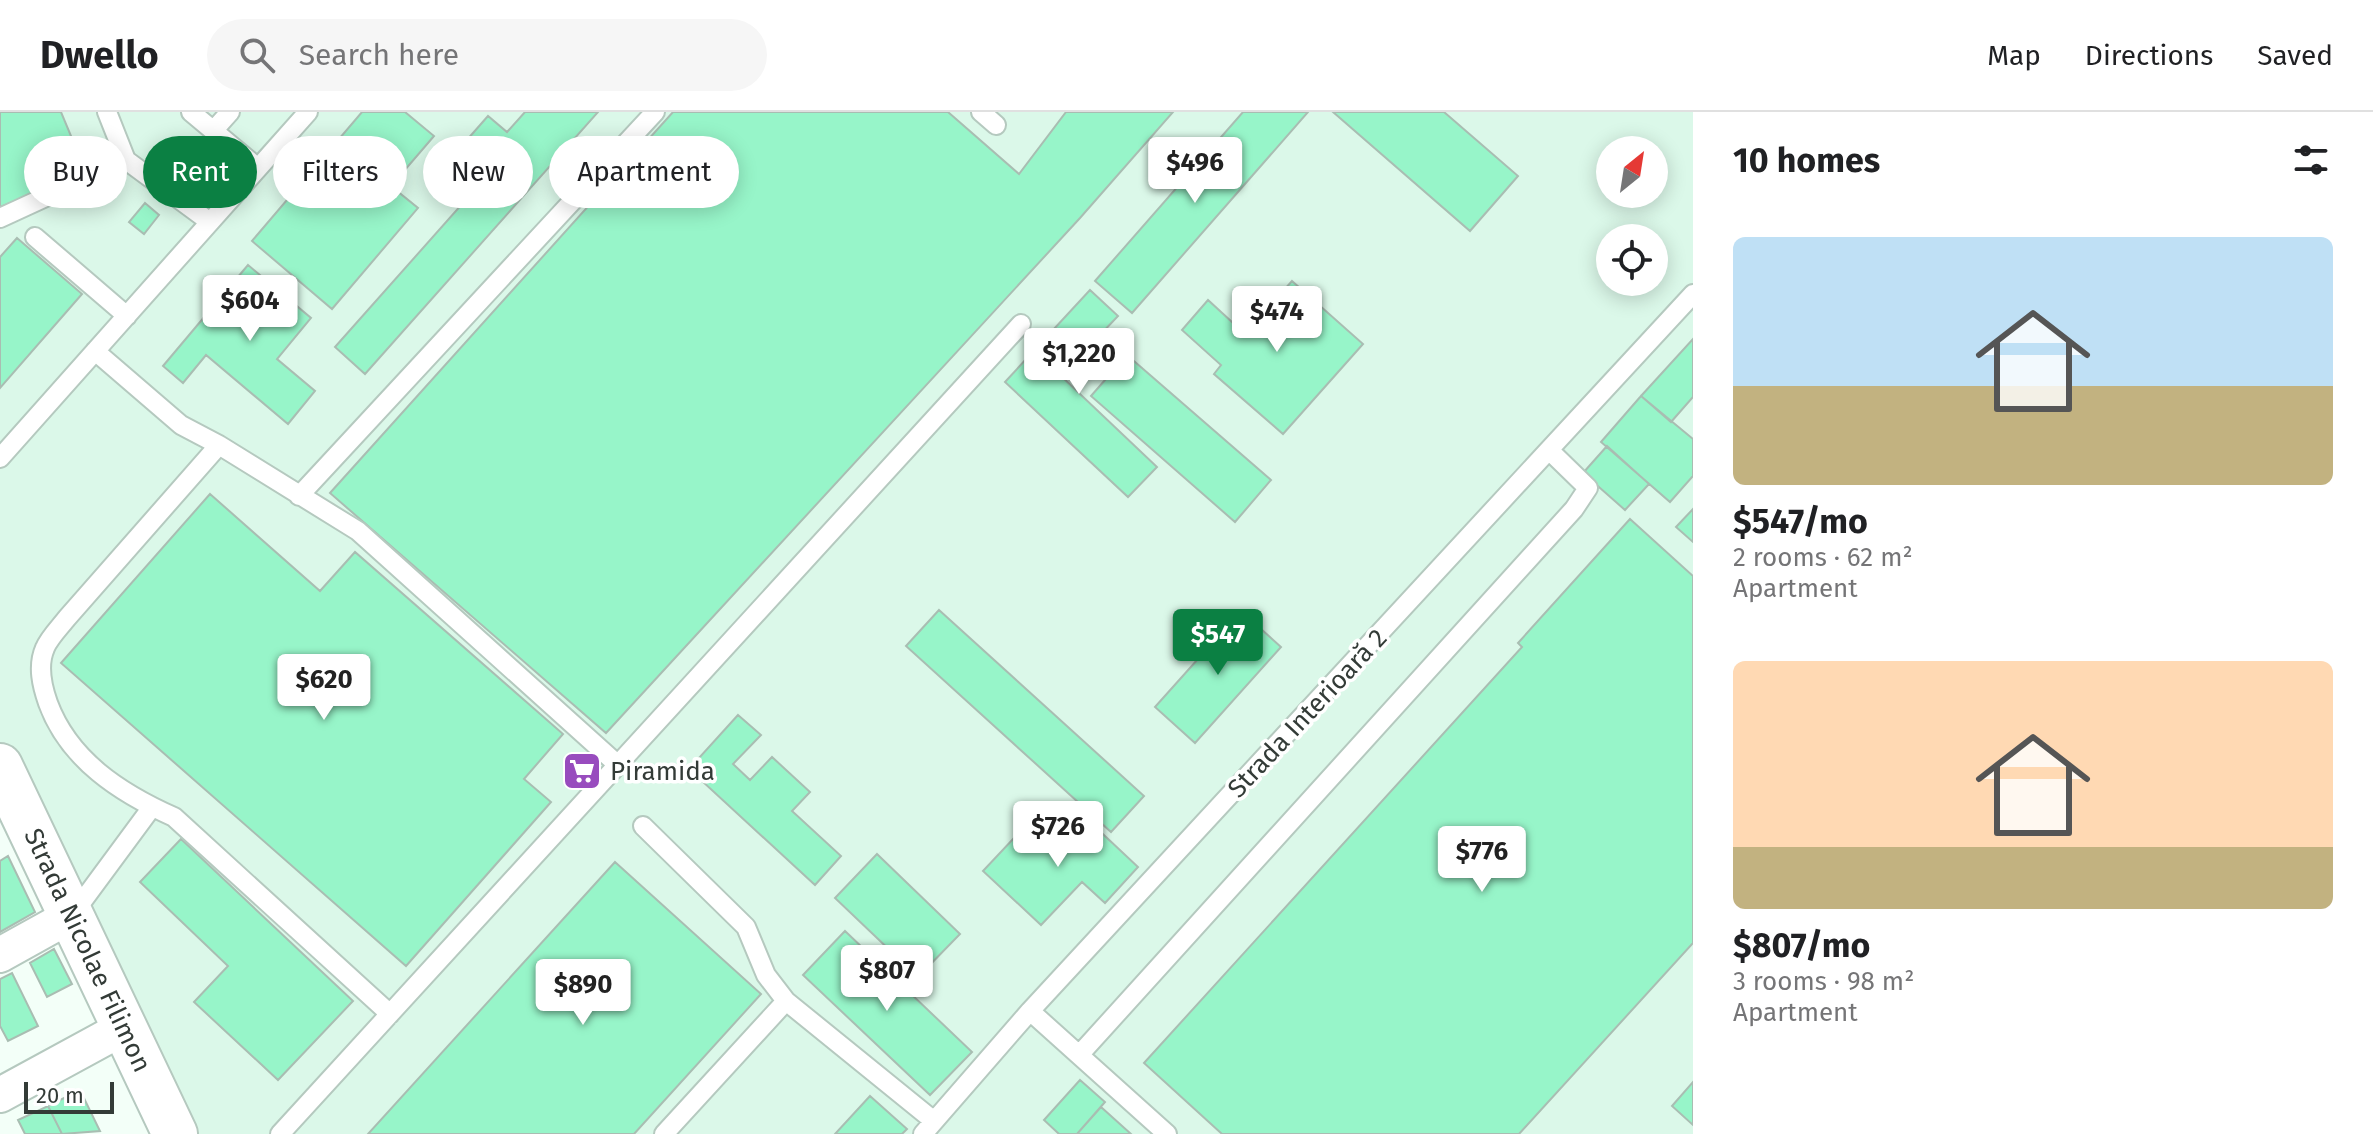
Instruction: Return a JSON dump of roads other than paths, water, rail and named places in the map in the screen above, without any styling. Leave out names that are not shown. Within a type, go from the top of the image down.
[{"type":"street","name":"Strada Nicolae Filimon","points":[[0,766],[175,1134]]},
{"type":"street","points":[[0,955],[72,915]]},
{"type":"street","points":[[0,1095],[125,1027]]},
{"type":"lane","points":[[107,112],[116,136]]},
{"type":"lane","points":[[191,112],[258,168]]},
{"type":"lane","points":[[213,131],[230,112]]},
{"type":"lane","points":[[0,458],[308,112]]},
{"type":"lane","points":[[299,496],[655,112]]},
{"type":"lane","points":[[981,112],[996,125]]},
{"type":"lane","points":[[127,161],[210,222]]},
{"type":"lane","points":[[0,218],[24,207]]},
{"type":"lane","points":[[35,237],[127,316]]},
{"type":"lane","name":"Strada Interioară 2","points":[[928,1128],[1030,1011],[1551,452],[1693,294]]},
{"type":"lane","points":[[280,1134],[1021,324]]},
{"type":"lane","points":[[95,351],[181,425],[358,531],[618,765]]},
{"type":"lane","points":[[219,445],[67,618],[45,648],[40,681],[58,730],[85,763],[152,807],[174,817],[390,1014]]},
{"type":"lane","points":[[1080,1054],[1574,509],[1588,488],[1551,452]]},
{"type":"lane","points":[[72,915],[152,807]]},
{"type":"lane","points":[[643,826],[746,927],[766,975],[786,1001],[928,1128]]},
{"type":"lane","points":[[664,1134],[786,1001]]},
{"type":"lane","points":[[1030,1011],[1167,1134]]},
{"type":"place","name":"Piramida","points":[[582,771]]}]
